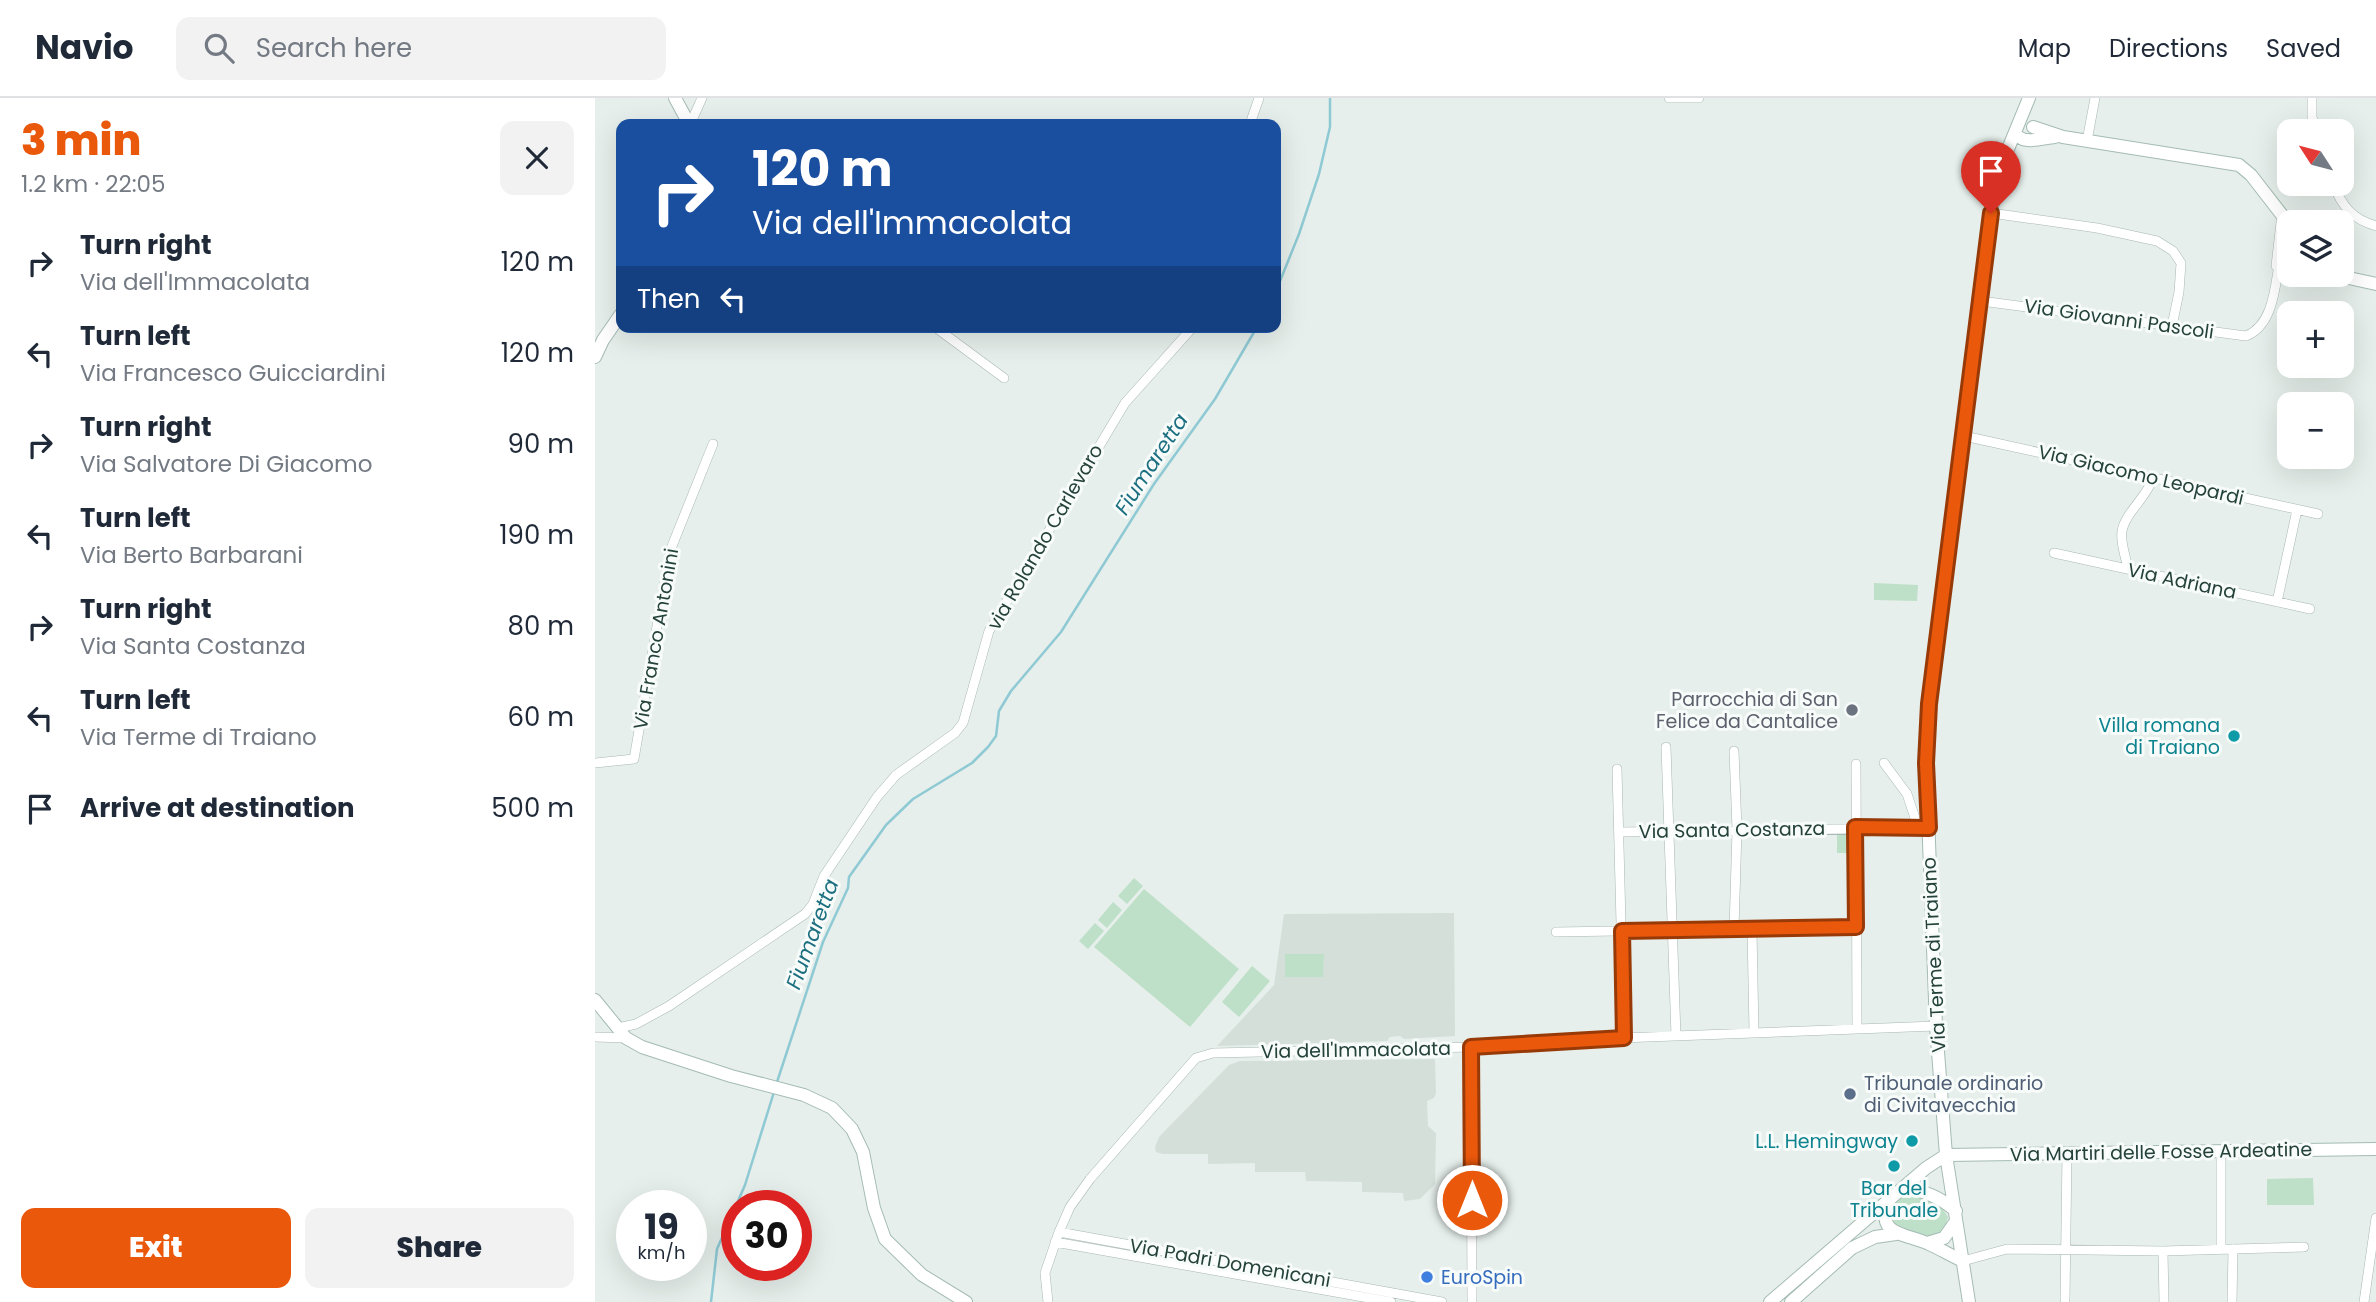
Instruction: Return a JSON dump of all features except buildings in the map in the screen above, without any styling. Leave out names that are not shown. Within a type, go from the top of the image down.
[{"type":"street","points":[[675,98],[690,119]]},
{"type":"street","points":[[692,119],[702,98]]},
{"type":"street","points":[[1252,119],[1259,98]]},
{"type":"street","points":[[1669,98],[1699,98]]},
{"type":"street","points":[[2095,98],[2087,141],[2239,165],[2251,175],[2278,210]]},
{"type":"street","points":[[2312,98],[2313,119]]},
{"type":"street","name":"Via Terme di Traiano","points":[[1963,1262],[1946,1155],[1923,827],[1928,715],[1991,213],[1999,171],[2025,132],[2087,141]]},
{"type":"street","points":[[2340,196],[2349,213],[2361,222],[2376,226]]},
{"type":"street","points":[[1991,213],[2157,241],[2173,251],[2181,263],[2179,292],[2172,326]]},
{"type":"street","points":[[2277,250],[2277,275]]},
{"type":"street","name":"Via Giovanni Pascoli","points":[[1980,301],[2246,336],[2256,332],[2269,311],[2277,275]]},
{"type":"street","points":[[2354,279],[2376,284]]},
{"type":"street","points":[[595,357],[616,321]]},
{"type":"street","points":[[943,333],[1004,378]]},
{"type":"street","name":"via Rolando Carlevaro","points":[[618,1028],[636,1024],[669,1006],[805,914],[813,904],[824,876],[877,797],[896,775],[955,733],[963,723],[989,631],[1034,552],[1125,402],[1188,333]]},
{"type":"street","name":"Via Giacomo Leopardi","points":[[1964,436],[2318,514]]},
{"type":"street","name":"Via Franco Antonini","points":[[595,763],[634,759],[670,551],[713,444]]},
{"type":"street","points":[[2128,569],[2122,531],[2128,517],[2149,491],[2153,478]]},
{"type":"street","points":[[2277,602],[2297,510]]},
{"type":"street","name":"Via Adriana","points":[[2054,553],[2310,610]]},
{"type":"street","points":[[1666,747],[1676,1036]]},
{"type":"street","points":[[1734,751],[1737,830],[1734,930]]},
{"type":"street","name":"Via Terme di Traiano","points":[[1884,763],[1907,794],[1923,827]]},
{"type":"street","points":[[1856,764],[1857,1029]]},
{"type":"street","points":[[1617,769],[1624,1038]]},
{"type":"street","name":"Via Santa Costanza","points":[[1619,832],[1923,827]]},
{"type":"street","points":[[1556,932],[1856,927]]},
{"type":"street","points":[[1752,930],[1754,1032]]},
{"type":"street","points":[[595,1000],[626,1038],[642,1048],[820,1101],[844,1119],[863,1152],[874,1208],[885,1239],[922,1275],[966,1302]]},
{"type":"street","name":"Via dell'Immacolata","points":[[1048,1302],[1045,1273],[1070,1207],[1090,1179],[1196,1058],[1213,1053],[1471,1047],[1754,1032],[1937,1026]]},
{"type":"street","points":[[595,1037],[626,1038]]},
{"type":"street","points":[[1471,1047],[1472,1302]]},
{"type":"street","points":[[2376,1143],[2376,1149]]},
{"type":"street","name":"Via Martiri delle Fosse Ardeatine","points":[[1946,1155],[2376,1149]]},
{"type":"street","points":[[2221,1151],[2221,1249]]},
{"type":"street","points":[[2065,1300],[2067,1153]]},
{"type":"street","points":[[1770,1302],[1926,1168],[1946,1155]]},
{"type":"street","points":[[1903,1188],[1938,1197],[1956,1216],[1944,1238],[1927,1243]]},
{"type":"street","points":[[1890,1200],[1886,1212],[1887,1220],[1896,1234]]},
{"type":"street","points":[[2364,1302],[2376,1218]]},
{"type":"street","name":"Via Padri Domenicani","points":[[1059,1232],[1443,1302]]},
{"type":"street","points":[[1791,1302],[1851,1248],[1875,1237],[1896,1234],[1927,1243],[1963,1262],[2007,1249],[2163,1251],[2304,1247]]},
{"type":"street","name":"Via Padri Domenicani","points":[[1055,1242],[1391,1302]]},
{"type":"street","points":[[2232,1302],[2233,1249]]},
{"type":"street","points":[[2163,1251],[2164,1302]]},
{"type":"street","points":[[1963,1262],[1969,1302]]},
{"type":"shaded area","points":[[1454,913],[1455,1036],[1404,1039],[1400,1036],[1390,1037],[1387,1041],[1217,1046],[1274,985],[1284,914]]},
{"type":"shaded area","points":[[1435,1059],[1436,1093],[1434,1098],[1427,1101],[1428,1126],[1436,1133],[1435,1184],[1420,1199],[1404,1201],[1403,1193],[1362,1192],[1362,1182],[1306,1181],[1305,1172],[1255,1172],[1255,1163],[1208,1164],[1208,1154],[1156,1152],[1159,1137],[1229,1065],[1240,1061]]},
{"type":"green space","points":[[1874,583],[1918,585],[1917,601],[1874,600]]},
{"type":"green space","points":[[1837,834],[1852,834],[1851,853],[1837,853]]},
{"type":"green space","points":[[1134,878],[1143,886],[1127,904],[1118,896]]},
{"type":"green space","points":[[1144,889],[1239,969],[1190,1027],[1094,947]]},
{"type":"green space","points":[[1113,902],[1122,910],[1107,928],[1098,920]]},
{"type":"green space","points":[[1095,923],[1104,931],[1088,949],[1079,941]]},
{"type":"green space","points":[[1285,954],[1324,954],[1323,977],[1285,977]]},
{"type":"green space","points":[[1252,966],[1270,981],[1239,1017],[1222,1002]]},
{"type":"green space","points":[[2313,1178],[2314,1205],[2267,1205],[2267,1179]]},
{"type":"green space","points":[[1904,1194],[1923,1197],[1945,1211],[1948,1217],[1944,1231],[1929,1238],[1897,1227],[1890,1215],[1891,1204]]},
{"type":"waterway","name":"Fiumaretta","points":[[1281,279],[1319,174],[1330,127],[1330,98]]},
{"type":"waterway","name":"Fiumaretta","points":[[777,1082],[823,942],[848,888],[849,877],[886,825],[913,799],[972,763],[988,747],[996,736],[999,711],[1011,691],[1061,632],[1154,484],[1215,399],[1254,333]]},
{"type":"waterway","name":"Fiumaretta","points":[[711,1302],[717,1249],[745,1185],[774,1092]]},
{"type":"place","name":"Parrocchia di San Felice da Cantalice","points":[[1852,710]]},
{"type":"place","name":"Villa romana di Traiano","points":[[2234,736]]},
{"type":"place","name":"Tribunale ordinario di Civitavecchia","points":[[1850,1094]]},
{"type":"place","name":"L.L. Hemingway","points":[[1912,1141]]},
{"type":"place","name":"Bar del Tribunale","points":[[1894,1166]]},
{"type":"place","name":"EuroSpin","points":[[1427,1277]]},
{"type":"route","points":[[1472,1200],[1471,1047],[1624,1038],[1622,931],[1856,927],[1855,827],[1929,828],[1926,763],[1929,704],[1991,213]]}]
